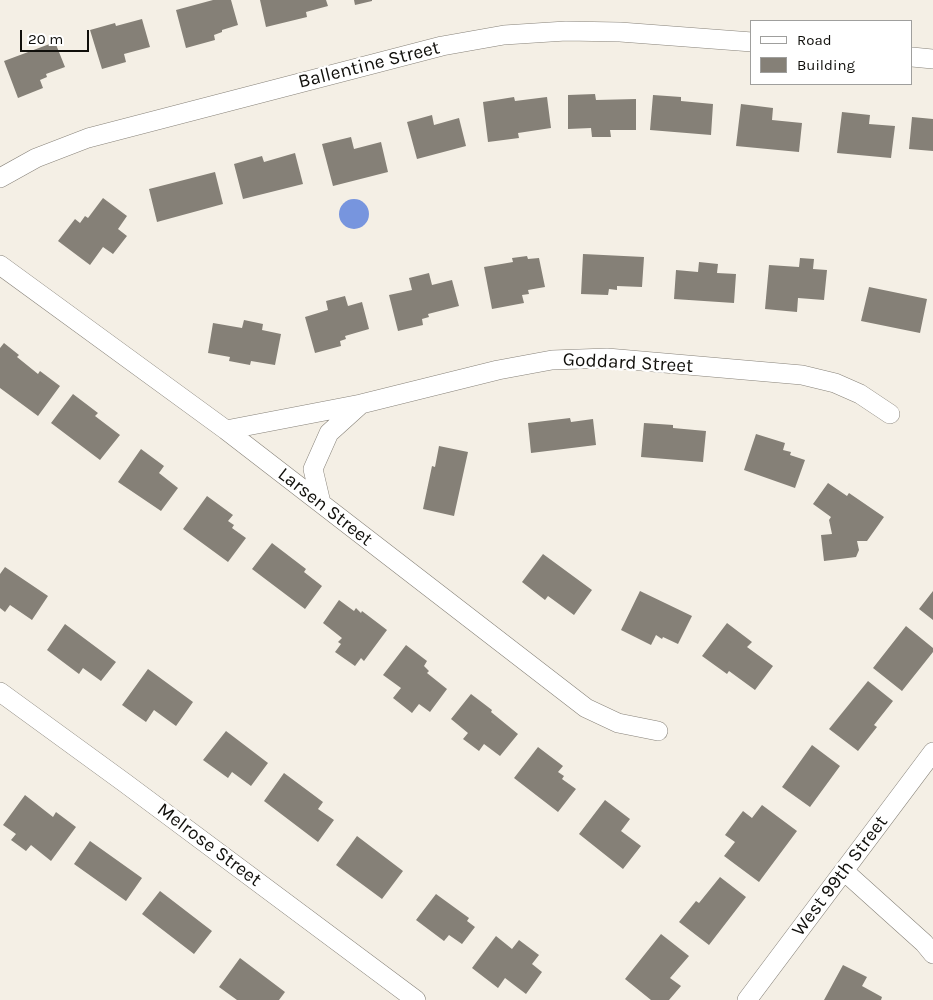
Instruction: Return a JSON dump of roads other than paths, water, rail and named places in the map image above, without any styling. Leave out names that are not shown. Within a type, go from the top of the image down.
[{"type":"street","name":"Ballentine Street","points":[[0,178],[36,158],[88,138],[442,46],[504,36],[566,31],[620,32],[750,42]]},
{"type":"street","points":[[913,57],[933,59]]},
{"type":"street","name":"Larsen Street","points":[[0,265],[226,430],[586,708],[618,723],[658,731]]},
{"type":"street","name":"Goddard Street","points":[[226,430],[361,404],[498,370],[552,360],[607,358],[802,375],[834,383],[860,394],[890,414]]},
{"type":"street","name":"Goddard Street","points":[[321,503],[313,469],[328,433],[361,404]]},
{"type":"street","name":"Melrose Street","points":[[0,692],[416,1000]]},
{"type":"street","name":"West 99th Street","points":[[747,1000],[933,752]]},
{"type":"street","points":[[844,871],[924,943],[933,954]]},
{"type":"water","points":[[354,199],[360,200],[368,208],[368,220],[360,228],[354,229],[348,228],[340,220],[339,214],[340,208],[348,200]]}]
